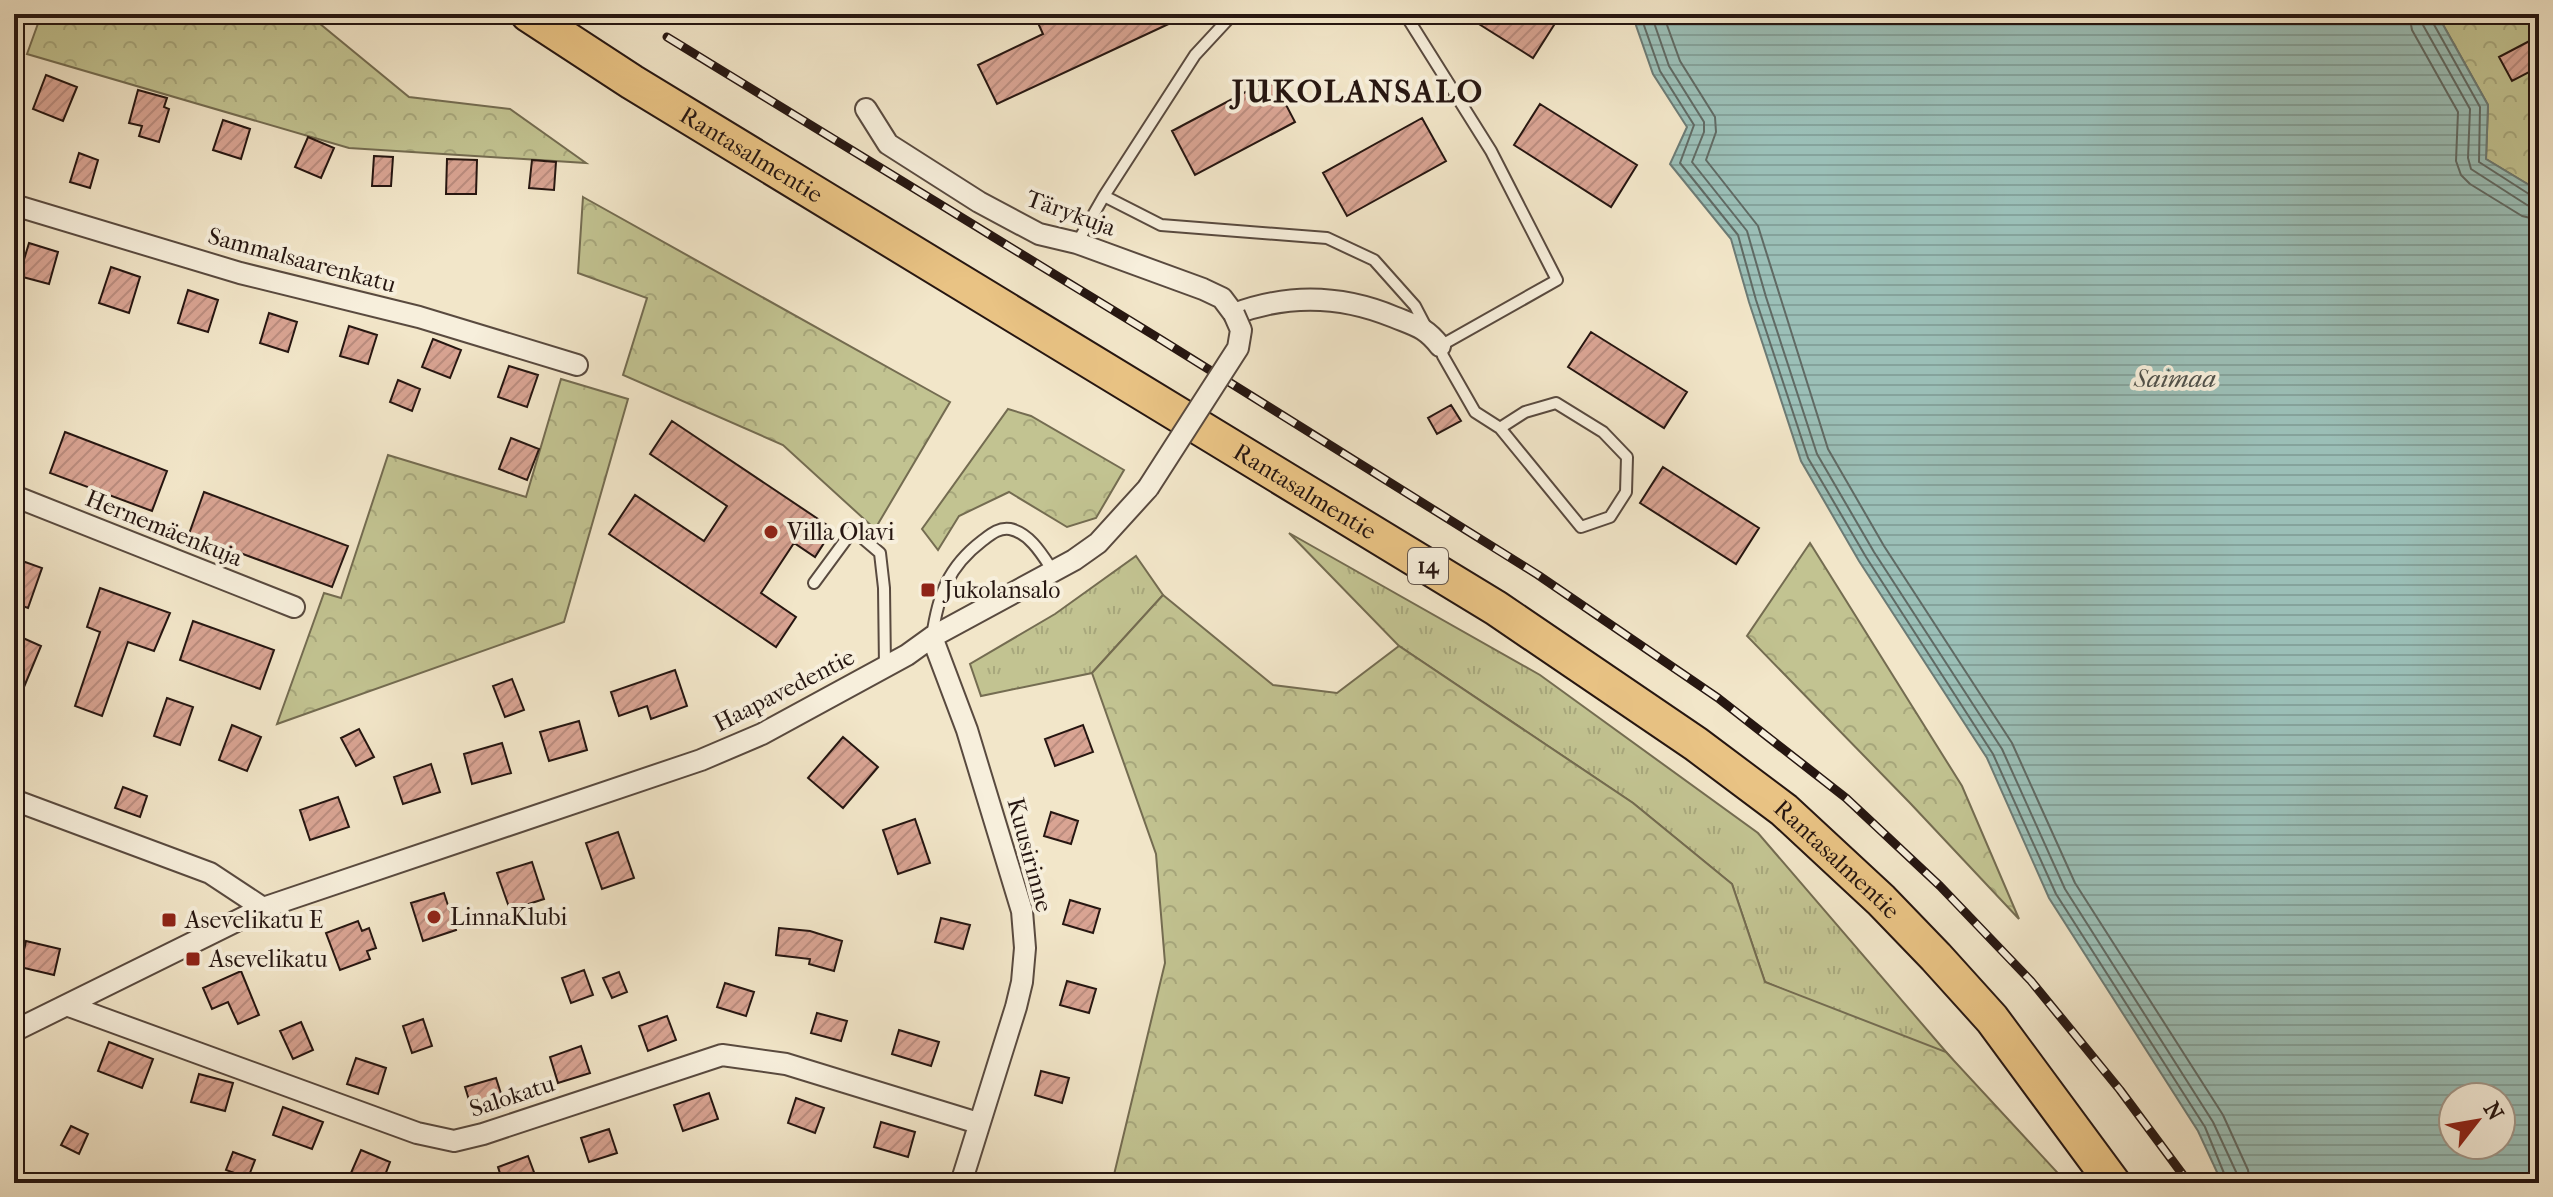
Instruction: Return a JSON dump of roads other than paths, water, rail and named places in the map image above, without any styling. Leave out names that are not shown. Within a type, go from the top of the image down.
[{"type":"highway","name":"Rantasalmentie","points":[[500,14],[632,82]]},
{"type":"highway","name":"Rantasalmentie","points":[[528,14],[632,82],[1496,608],[1696,744],[1784,810],[1881,900],[1936,957],[1992,1019],[2113,1183]]},
{"type":"street","name":"Tärykuja","points":[[866,109],[888,144],[966,194],[1039,234],[1077,243],[1203,289],[1222,298],[1234,314]]},
{"type":"street","name":"Sammalsaarenkatu","points":[[14,205],[240,273],[419,317],[577,365]]},
{"type":"street","points":[[1234,314],[1262,303],[1299,299],[1338,300],[1372,308],[1434,339]]},
{"type":"street","name":"Haapavedentie","points":[[14,1031],[263,908],[701,760],[762,734],[1053,571],[1098,543],[1148,488],[1238,348],[1241,330],[1234,314]]},
{"type":"street","name":"Hernemäenkuja","points":[[14,496],[294,607]]},
{"type":"street","name":"Kuusirinne","points":[[932,637],[967,730],[1022,911],[1025,948],[1022,982],[961,1183]]},
{"type":"street","points":[[14,800],[210,873],[263,908]]},
{"type":"street","name":"Salokatu","points":[[69,1006],[417,1133],[454,1141],[722,1055],[786,1064],[978,1123]]},
{"type":"lane","points":[[1077,243],[1195,55],[1233,14]]},
{"type":"lane","points":[[1405,14],[1491,151],[1557,280],[1434,339]]},
{"type":"lane","points":[[1104,196],[1161,225],[1327,238],[1374,260],[1415,306],[1475,412],[1500,428],[1581,527],[1610,517],[1626,492],[1627,457],[1603,432],[1556,403],[1525,412],[1500,428]]},
{"type":"lane","points":[[932,637],[936,611],[951,571],[966,553],[992,533],[1006,529],[1019,533],[1037,546],[1053,571]]},
{"type":"lane","points":[[814,583],[853,530],[880,553],[884,588],[885,667]]},
{"type":"water","name":"Saimaa","points":[[1632,14],[2437,14],[2488,105],[2486,159],[2539,191],[2539,1183],[2222,1183],[2198,1131],[2049,898],[1987,758],[1859,561],[1801,461],[1731,239],[1670,164],[1687,127],[1653,74]]},
{"type":"railway","points":[[667,37],[1538,575],[1718,698],[1846,798],[1940,886],[2031,981],[2120,1090],[2189,1183]]},
{"type":"place","name":"Villa Olavi","points":[[771,532]]},
{"type":"place","name":"Jukolansalo","points":[[928,590]]},
{"type":"place","name":"LinnaKlubi","points":[[434,917]]},
{"type":"place","name":"Asevelikatu E","points":[[169,920]]},
{"type":"place","name":"Asevelikatu","points":[[193,959]]},
{"type":"district","name":"JUKOLANSALO","points":[[1358,91]]}]
